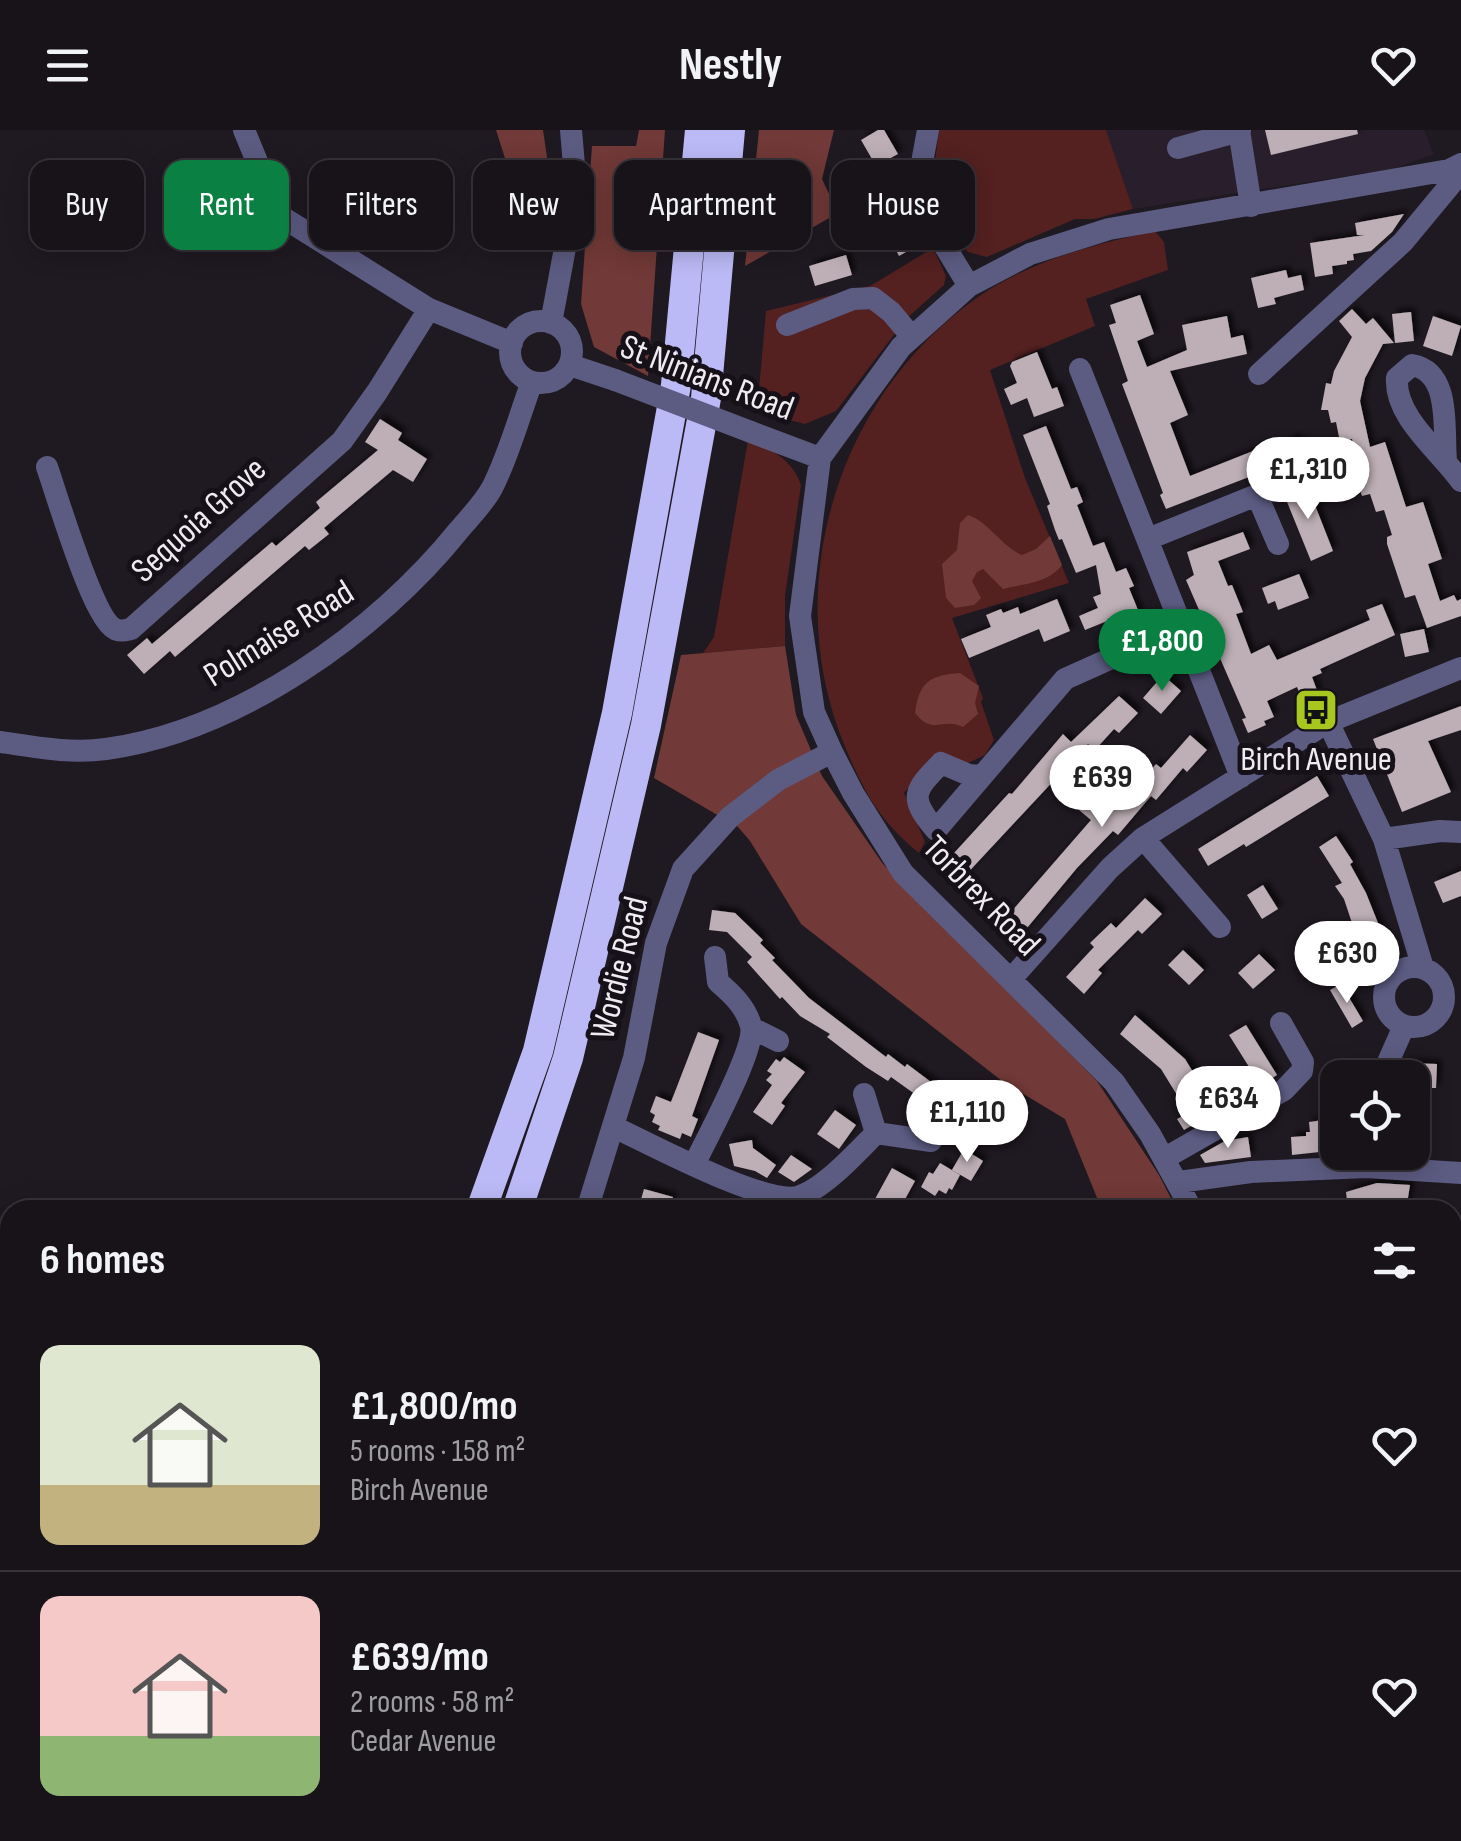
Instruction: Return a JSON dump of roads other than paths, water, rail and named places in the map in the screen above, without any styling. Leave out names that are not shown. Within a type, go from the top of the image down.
[{"type":"highway","points":[[484,1200],[538,1051],[616,713],[676,385],[700,130]]},
{"type":"highway","points":[[520,1200],[568,1058],[646,725],[706,398],[730,130]]},
{"type":"street","points":[[244,130],[279,215],[428,309],[512,343]]},
{"type":"street","points":[[551,323],[576,189],[572,130]]},
{"type":"street","points":[[928,130],[921,168],[932,224],[968,286]]},
{"type":"street","points":[[1178,148],[1240,130],[1251,206]]},
{"type":"street","points":[[820,458],[901,347],[968,286],[1030,254],[1109,229],[1449,170],[1461,164]]},
{"type":"street","points":[[1258,374],[1403,242],[1461,172]]},
{"type":"street","points":[[787,324],[853,300],[873,298],[892,312],[912,337]]},
{"type":"street","name":"Sequoia Grove","points":[[48,467],[91,595],[112,628],[130,629],[342,441],[378,392],[428,309]]},
{"type":"street","points":[[542,321],[551,323],[567,336],[572,355],[570,365],[558,378],[532,382],[512,362],[512,343],[523,327],[542,321]]},
{"type":"street","name":"St Ninians Road","points":[[570,365],[820,458]]},
{"type":"street","points":[[1080,369],[1241,777]]},
{"type":"street","name":"Polmaise Road","points":[[0,742],[84,751],[170,735],[282,682],[361,631],[431,565],[491,490],[532,382]]},
{"type":"street","name":"Torbrex Road","points":[[820,458],[800,616],[814,712],[832,752],[903,873],[1114,1082],[1165,1158],[1187,1200]]},
{"type":"street","points":[[1446,460],[1461,481]]},
{"type":"street","points":[[1148,539],[1257,495],[1278,544]]},
{"type":"street","points":[[982,776],[1065,679],[1184,630]]},
{"type":"street","points":[[1012,978],[1110,868],[1143,838],[1328,722],[1461,668]]},
{"type":"street","points":[[1328,722],[1384,839],[1423,968],[1442,985],[1444,1002],[1436,1018],[1430,1023],[1404,1026],[1385,1007],[1385,988],[1404,968],[1423,968]]},
{"type":"street","name":"Wordie Road","points":[[589,1200],[634,1058],[656,943],[683,869],[730,817],[778,780],[832,752]]},
{"type":"street","points":[[1384,839],[1461,832]]},
{"type":"street","points":[[1143,838],[1220,928]]},
{"type":"street","points":[[715,958],[718,982],[739,1000],[752,1028],[778,1041]]},
{"type":"street","points":[[1165,1158],[1284,1090],[1302,1071],[1299,1052],[1282,1023]]},
{"type":"street","points":[[1389,1060],[1404,1026]]},
{"type":"street","points":[[694,1166],[743,1063],[752,1028]]},
{"type":"street","points":[[864,1094],[876,1133]]},
{"type":"street","points":[[614,1128],[694,1166],[745,1199],[796,1197],[836,1174],[876,1133]]},
{"type":"street","points":[[876,1133],[931,1142]]},
{"type":"street","points":[[1179,1182],[1320,1165]]},
{"type":"street","points":[[1430,1169],[1461,1173]]},
{"type":"place","name":"Birch Avenue","points":[[1316,710]]}]
